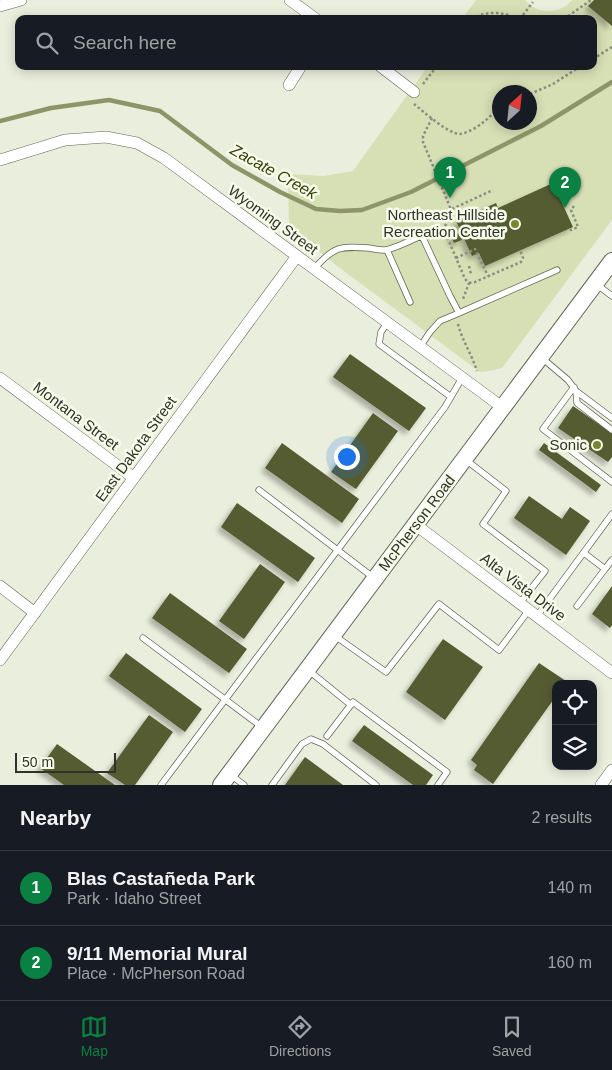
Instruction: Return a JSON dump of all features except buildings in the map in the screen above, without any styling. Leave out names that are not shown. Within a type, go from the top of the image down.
[{"type":"main road","name":"McPherson Road","points":[[225,780],[612,261]]},
{"type":"street","points":[[290,0],[311,15]]},
{"type":"street","points":[[0,6],[15,1]]},
{"type":"street","points":[[289,85],[298,70]]},
{"type":"street","points":[[385,70],[415,94]]},
{"type":"street","name":"Wyoming Street","points":[[0,160],[65,140],[106,137],[137,143],[164,158],[502,408]]},
{"type":"street","name":"East Dakota Street","points":[[0,660],[297,256]]},
{"type":"street","name":"Montana Street","points":[[0,378],[134,478]]},
{"type":"street","name":"Alta Vista Drive","points":[[416,525],[612,673]]},
{"type":"street","points":[[0,586],[35,612]]},
{"type":"street","points":[[601,785],[612,770]]},
{"type":"lane","points":[[314,269],[330,252],[342,248],[355,247],[387,250],[422,236],[459,313]]},
{"type":"lane","points":[[387,250],[410,302]]},
{"type":"lane","points":[[420,347],[440,322],[556,270]]},
{"type":"lane","points":[[595,283],[612,296]]},
{"type":"lane","points":[[387,323],[381,332],[379,344],[450,397]]},
{"type":"lane","points":[[541,357],[568,380],[575,389],[612,418]]},
{"type":"lane","points":[[162,785],[445,407],[462,378]]},
{"type":"lane","points":[[575,389],[577,403],[612,430]]},
{"type":"lane","points":[[575,389],[543,429],[612,482]]},
{"type":"lane","points":[[464,459],[506,491],[483,524],[545,570],[529,610]]},
{"type":"lane","points":[[259,490],[375,579]]},
{"type":"lane","points":[[334,634],[386,672],[438,604],[499,650],[529,610],[584,552],[612,514]]},
{"type":"lane","points":[[584,552],[605,569]]},
{"type":"lane","points":[[578,606],[612,560]]},
{"type":"lane","points":[[144,638],[264,728]]},
{"type":"lane","points":[[307,670],[350,705]]},
{"type":"lane","points":[[327,736],[353,702],[447,772],[438,785]]},
{"type":"lane","points":[[272,785],[302,744],[311,739],[323,744],[376,785]]},
{"type":"lane","points":[[225,780],[244,785]]},
{"type":"path","points":[[570,15],[591,0]]},
{"type":"path","points":[[523,15],[533,2]]},
{"type":"path","points":[[478,15],[499,13],[510,15]]},
{"type":"path","points":[[597,56],[612,46]]},
{"type":"path","points":[[434,70],[415,94],[432,118],[452,132],[460,134],[473,129],[492,115]]},
{"type":"path","points":[[537,91],[553,84],[575,70]]},
{"type":"path","points":[[432,118],[423,136],[423,142],[452,212],[444,228],[469,283],[462,302]]},
{"type":"path","points":[[451,209],[494,190]]},
{"type":"path","points":[[570,228],[571,230],[578,227],[571,210],[574,206]]},
{"type":"path","points":[[456,258],[475,249],[488,276]]},
{"type":"path","points":[[469,283],[521,262],[523,258],[520,250]]},
{"type":"path","points":[[463,272],[470,270]]},
{"type":"path","points":[[457,322],[477,371]]},
{"type":"green space","points":[[476,0],[525,0],[533,7],[543,11],[554,11],[564,7],[573,0],[612,0],[612,220],[502,368],[480,372],[337,266],[289,227],[288,174],[324,176],[353,171],[425,70],[597,70],[597,15],[465,15]]},
{"type":"waterway","name":"Zacate Creek","points":[[0,121],[51,108],[109,100],[160,111],[232,165],[280,192],[316,209],[362,210],[411,192],[541,126],[612,82]]},
{"type":"place","name":"Blas Castañeda Park","points":[[450,198]]},
{"type":"place","name":"9/11 Memorial Mural","points":[[565,208]]},
{"type":"place","name":"Northeast Hillside Recreation Center","points":[[515,224]]},
{"type":"place","name":"Sonic","points":[[597,445]]}]
